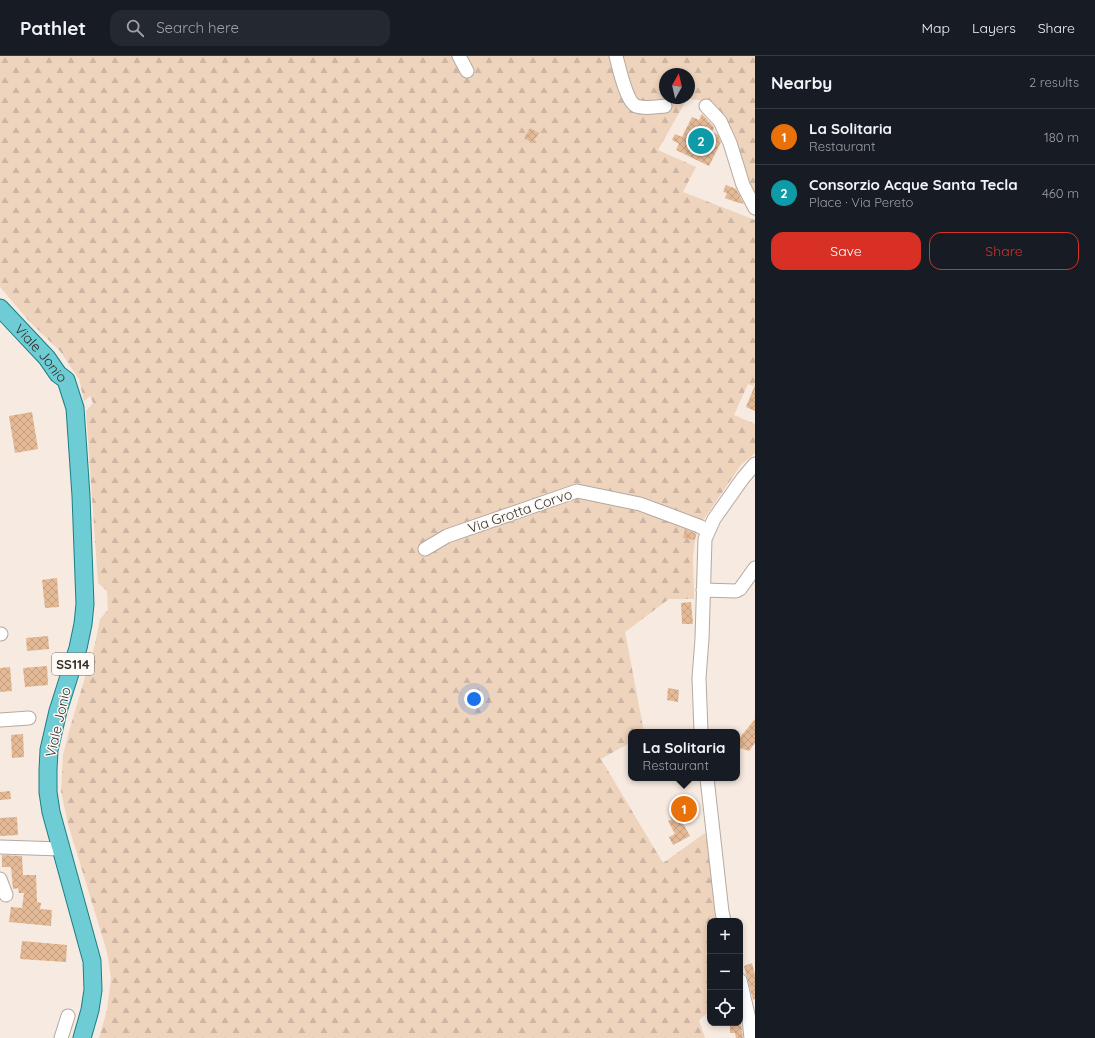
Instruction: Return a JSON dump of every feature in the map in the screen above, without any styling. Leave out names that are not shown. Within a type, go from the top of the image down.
[{"type":"main road","name":"Viale Jonio","points":[[0,308],[47,358],[58,374],[66,380],[75,408],[81,496],[85,604],[78,648],[58,711],[49,750],[48,792],[51,812],[92,961],[93,990],[90,1010],[82,1038]]},
{"type":"street","points":[[459,56],[467,71]]},
{"type":"street","points":[[616,56],[629,100],[635,105],[643,107],[665,106]]},
{"type":"street","points":[[706,106],[720,121],[730,143],[743,185],[755,208]]},
{"type":"street","points":[[701,729],[699,678],[702,639],[704,547],[708,531],[714,519],[755,464]]},
{"type":"street","name":"Via Grotta Corvo","points":[[425,548],[447,536],[577,491],[640,504],[699,526],[708,531]]},
{"type":"street","points":[[703,590],[736,591],[740,589],[755,568]]},
{"type":"street","points":[[0,720],[29,718]]},
{"type":"street","points":[[707,781],[723,918]]},
{"type":"street","points":[[0,847],[61,848]]},
{"type":"street","points":[[0,879],[6,895]]},
{"type":"street","points":[[743,987],[751,1006],[751,1038]]},
{"type":"street","points":[[61,1038],[68,1016]]},
{"type":"green space","points":[[0,56],[755,56],[755,194],[740,154],[709,101],[695,100],[695,68],[659,68],[659,104],[684,104],[658,150],[696,167],[683,192],[755,220],[755,383],[754,386],[748,384],[734,415],[755,424],[755,453],[741,465],[699,526],[693,556],[694,599],[669,599],[625,632],[643,729],[628,729],[628,744],[601,759],[663,863],[705,833],[707,836],[719,918],[707,918],[707,1013],[699,1020],[705,1038],[99,1038],[107,1010],[111,978],[107,952],[68,824],[61,791],[63,755],[95,644],[100,619],[108,610],[107,591],[98,583],[86,411],[93,403],[90,396],[84,401],[79,379],[60,351],[29,321],[0,287]]},
{"type":"building","points":[[702,114],[713,126],[714,128],[712,132],[718,135],[721,142],[709,166],[676,150],[679,144],[672,140],[675,134],[682,137],[692,117],[699,120]]},
{"type":"building","points":[[530,128],[539,133],[532,143],[524,138]]},
{"type":"building","points":[[726,185],[736,189],[744,204],[725,198],[727,193],[723,192]]},
{"type":"building","points":[[755,385],[755,411],[746,407]]},
{"type":"building","points":[[32,412],[38,449],[15,453],[9,416]]},
{"type":"building","points":[[685,529],[696,534],[695,540],[683,538]]},
{"type":"building","points":[[57,578],[59,607],[45,608],[42,580]]},
{"type":"building","points":[[691,602],[693,624],[682,624],[681,603]]},
{"type":"building","points":[[48,636],[49,649],[27,651],[26,638]]},
{"type":"building","points":[[47,666],[48,685],[25,687],[23,668]]},
{"type":"building","points":[[10,667],[12,691],[0,692],[0,668]]},
{"type":"building","points":[[668,688],[679,690],[678,702],[667,700]]},
{"type":"building","points":[[755,719],[755,743],[749,751],[740,748],[740,737]]},
{"type":"building","points":[[23,734],[24,757],[12,758],[11,735]]},
{"type":"building","points":[[10,791],[11,799],[0,800],[0,792]]},
{"type":"building","points":[[677,813],[690,836],[673,845],[669,837],[675,834],[668,821],[672,819],[670,817]]},
{"type":"building","points":[[17,817],[18,835],[0,836],[0,818]]},
{"type":"building","points":[[2,855],[22,856],[23,875],[36,875],[37,902],[41,903],[40,909],[52,910],[51,926],[9,922],[11,907],[22,908],[24,893],[19,893],[18,888],[13,889],[11,867],[2,867]]},
{"type":"building","points":[[22,941],[67,945],[66,962],[20,959]]},
{"type":"building","points":[[752,963],[755,975],[755,999],[753,1000],[744,966]]},
{"type":"building","points":[[730,1026],[741,1026],[743,1038],[736,1038],[735,1033],[730,1033]]},
{"type":"place","name":"Consorzio Acque Santa Tecla","points":[[701,141]]},
{"type":"place","name":"La Solitaria","points":[[684,809]]}]
